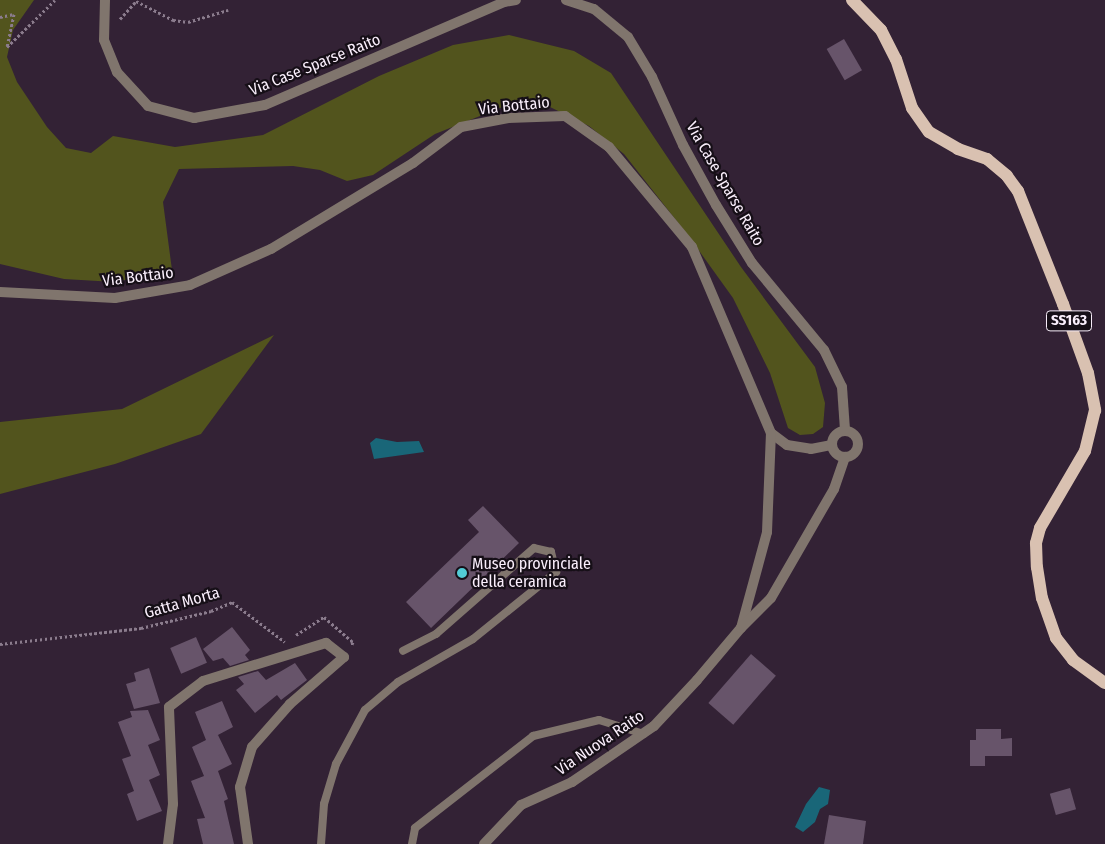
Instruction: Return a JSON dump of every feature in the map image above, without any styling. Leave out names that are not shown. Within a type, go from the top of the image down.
[{"type":"main road","name":"SS163","points":[[852,0],[881,30],[896,59],[912,108],[929,132],[958,149],[986,159],[1007,176],[1018,191],[1063,304],[1088,373],[1095,410],[1085,451],[1040,528],[1036,543],[1037,568],[1042,598],[1056,638],[1074,660],[1105,683]]},
{"type":"street","name":"Via Case Sparse Raito","points":[[105,0],[104,40],[117,72],[148,106],[194,118],[266,105],[495,6],[516,0]]},
{"type":"street","name":"Via Case Sparse Raito","points":[[566,0],[594,9],[628,37],[652,77],[682,145],[716,206],[752,263],[824,350],[842,387],[844,430]]},
{"type":"street","name":"Via Bottaio","points":[[0,292],[115,298],[190,285],[271,250],[413,163],[461,127],[508,118],[565,116],[609,147],[692,247],[771,433]]},
{"type":"street","points":[[844,430],[853,433],[858,446],[853,454],[845,457],[834,453],[831,445],[836,433],[844,430]]},
{"type":"street","points":[[771,433],[786,446],[811,449],[831,445]]},
{"type":"street","points":[[741,628],[767,532],[771,433]]},
{"type":"street","points":[[741,628],[771,598],[834,489],[845,457]]},
{"type":"street","name":"Via Nuova Raito","points":[[484,844],[521,805],[572,782],[644,734],[697,680],[741,628]]},
{"type":"street","points":[[168,844],[173,804],[169,707],[203,681],[258,662],[326,643],[344,657],[290,704],[252,747],[240,787],[248,844]]},
{"type":"lane","points":[[321,844],[324,804],[336,764],[365,710],[398,682],[473,639],[556,572],[552,552],[534,548],[436,634],[403,651]]},
{"type":"lane","points":[[412,844],[414,828],[533,736],[599,720],[644,734]]},
{"type":"path","points":[[0,18],[14,14],[7,47],[55,0]]},
{"type":"path","points":[[118,21],[136,1],[173,20],[188,22],[228,10]]},
{"type":"path","name":"Gatta Morta","points":[[0,644],[141,628],[211,611],[232,602],[285,642],[324,617],[353,642],[344,657]]},
{"type":"shaded area","points":[[0,0],[34,0],[13,30],[7,57],[17,82],[47,127],[66,148],[91,153],[113,136],[175,147],[263,135],[379,76],[453,45],[509,35],[574,51],[611,73],[741,267],[815,367],[825,403],[823,427],[813,434],[800,435],[788,428],[770,373],[733,298],[687,234],[624,154],[589,126],[550,107],[510,104],[435,134],[373,175],[347,181],[320,170],[293,166],[179,169],[163,202],[172,270],[115,282],[64,279],[0,264]]},
{"type":"shaded area","points":[[274,335],[201,434],[115,464],[0,494],[0,422],[122,409]]},
{"type":"water","points":[[376,438],[397,442],[419,441],[424,452],[374,459],[370,443]]},
{"type":"water","points":[[819,787],[830,790],[828,804],[820,809],[815,822],[803,832],[795,827],[806,804]]},
{"type":"building","points":[[844,39],[862,70],[845,80],[827,49]]},
{"type":"building","name":"Museo provinciale della ceramica","points":[[483,506],[519,543],[431,628],[406,602],[479,532],[468,520]]},
{"type":"building","points":[[232,627],[250,650],[245,655],[249,660],[230,666],[223,658],[213,661],[203,649]]},
{"type":"building","points":[[196,637],[207,663],[181,674],[170,648]]},
{"type":"building","points":[[751,654],[776,676],[733,725],[708,703]]},
{"type":"building","points":[[295,663],[307,680],[281,700],[277,695],[255,713],[236,690],[244,684],[238,677],[258,671],[266,680]]},
{"type":"building","points":[[149,668],[160,703],[134,709],[126,684],[136,681],[134,673]]},
{"type":"building","points":[[222,701],[233,727],[216,736],[218,735],[232,764],[218,771],[228,799],[224,801],[234,844],[203,844],[197,819],[205,818],[191,781],[204,776],[192,747],[206,740],[195,712]]},
{"type":"building","points":[[148,710],[160,740],[148,745],[160,775],[149,780],[162,811],[137,821],[127,794],[134,791],[122,759],[131,756],[118,722],[132,717],[130,711]]},
{"type":"building","points":[[976,729],[1001,729],[1001,739],[1012,738],[1012,756],[985,756],[985,766],[970,766],[970,740],[976,740]]},
{"type":"building","points":[[1070,788],[1076,809],[1056,815],[1050,794]]},
{"type":"building","points":[[829,815],[866,821],[863,844],[824,844]]},
{"type":"place","name":"Museo provinciale della ceramica","points":[[462,573]]}]
